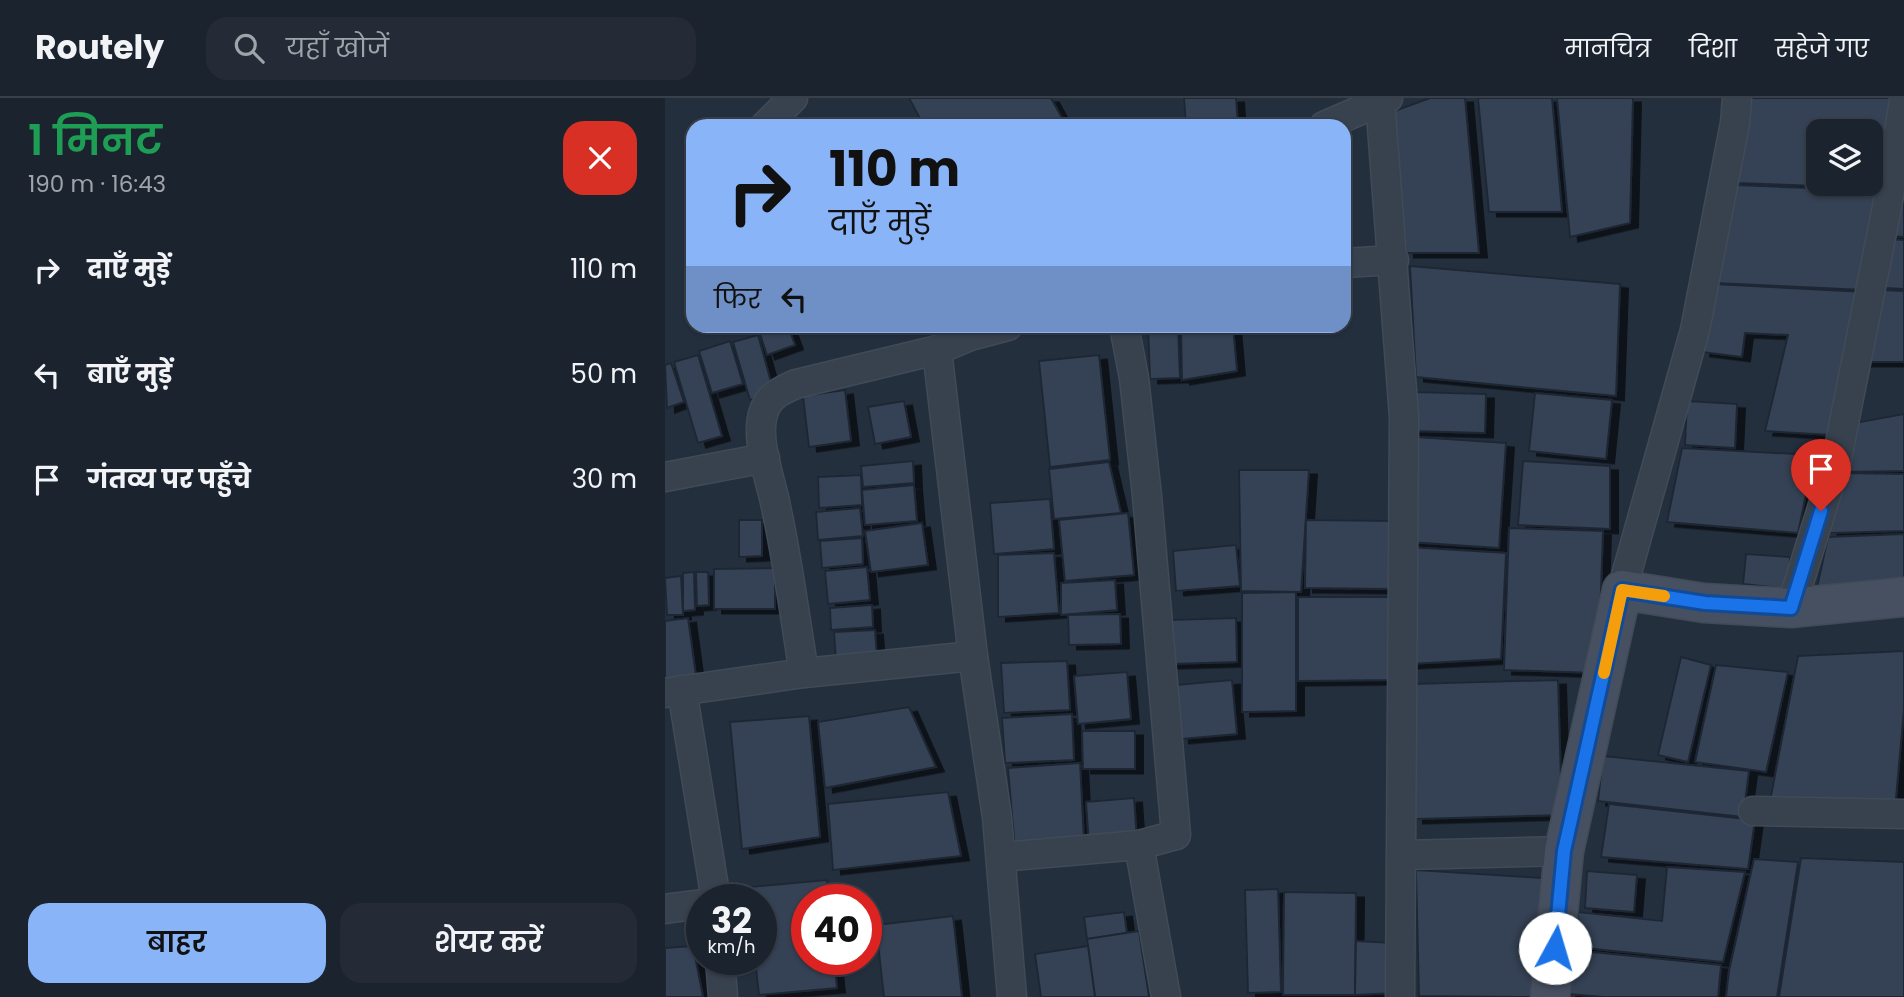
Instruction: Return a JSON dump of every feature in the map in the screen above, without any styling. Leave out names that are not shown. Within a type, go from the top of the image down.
[{"type":"street","points":[[1550,997],[1564,851],[1622,590],[1695,330],[1735,123],[1737,98]]},
{"type":"street","points":[[771,119],[788,99]]},
{"type":"street","points":[[1340,119],[1384,100],[1404,417],[1400,997]]},
{"type":"street","points":[[1791,608],[1836,463],[1887,207],[1904,101]]},
{"type":"street","points":[[1351,263],[1394,260]]},
{"type":"street","points":[[804,673],[777,508],[765,458],[761,425],[764,410],[778,392],[796,384],[937,350],[981,333]]},
{"type":"street","points":[[1001,857],[1139,845],[1176,835],[1147,496],[1134,378],[1125,333]]},
{"type":"street","points":[[937,350],[973,656],[1001,857],[1012,997]]},
{"type":"street","points":[[665,477],[765,458]]},
{"type":"street","points":[[1622,590],[1705,603],[1791,608],[1904,597]]},
{"type":"street","points":[[713,884],[673,692],[804,673],[973,656]]},
{"type":"street","points":[[1753,811],[1904,814]]},
{"type":"street","points":[[1139,845],[1166,997]]},
{"type":"street","points":[[1402,855],[1564,851]]},
{"type":"street","points":[[665,909],[686,906]]},
{"type":"street","points":[[721,975],[723,997]]},
{"type":"building","points":[[909,98],[1051,98],[1062,119],[920,119]]},
{"type":"building","points":[[1184,98],[1236,98],[1238,119],[1186,119]]},
{"type":"building","points":[[1430,98],[1465,98],[1479,253],[1406,253],[1392,112]]},
{"type":"building","points":[[1478,98],[1552,98],[1562,212],[1489,212]]},
{"type":"building","points":[[1557,98],[1633,98],[1630,223],[1570,237]]},
{"type":"building","points":[[1750,98],[1897,98],[1883,188],[1883,119],[1806,119],[1806,185],[1735,183]]},
{"type":"building","points":[[1904,135],[1904,237],[1889,236]]},
{"type":"building","points":[[1735,185],[1806,188],[1806,196],[1881,196],[1865,290],[1715,283]]},
{"type":"building","points":[[1889,239],[1904,240],[1904,289],[1886,288]]},
{"type":"building","points":[[1410,266],[1620,284],[1616,396],[1416,377]]},
{"type":"building","points":[[1713,284],[1864,292],[1830,435],[1765,431],[1788,335],[1745,333],[1742,357],[1702,352]]},
{"type":"building","points":[[1880,290],[1904,291],[1904,362],[1864,362]]},
{"type":"building","points":[[791,333],[795,345],[767,355],[760,334]]},
{"type":"building","points":[[1148,333],[1178,333],[1180,378],[1150,379]]},
{"type":"building","points":[[1181,333],[1234,333],[1237,371],[1182,380]]},
{"type":"building","points":[[758,335],[774,393],[750,400],[733,342]]},
{"type":"building","points":[[730,341],[743,384],[712,393],[699,351]]},
{"type":"building","points":[[698,355],[722,436],[698,443],[674,362]]},
{"type":"building","points":[[1099,355],[1110,460],[1050,467],[1039,361]]},
{"type":"building","points":[[671,363],[684,402],[667,408],[665,365]]},
{"type":"building","points":[[845,390],[851,441],[809,447],[803,396]]},
{"type":"building","points":[[1413,392],[1486,394],[1485,433],[1412,431]]},
{"type":"building","points":[[1535,393],[1612,400],[1606,459],[1529,451]]},
{"type":"building","points":[[904,401],[911,437],[875,444],[868,407]]},
{"type":"building","points":[[1687,401],[1737,404],[1735,448],[1685,445]]},
{"type":"building","points":[[1904,414],[1904,471],[1842,472],[1849,424]]},
{"type":"building","points":[[1416,437],[1506,443],[1499,548],[1409,542]]},
{"type":"building","points":[[1682,448],[1814,455],[1798,533],[1667,522]]},
{"type":"building","points":[[913,461],[914,483],[863,487],[861,466]]},
{"type":"building","points":[[1523,461],[1610,466],[1610,529],[1518,525]]},
{"type":"building","points":[[1109,462],[1121,513],[1054,519],[1049,469]]},
{"type":"building","points":[[1239,470],[1309,470],[1301,592],[1241,591]]},
{"type":"building","points":[[1840,473],[1904,474],[1904,531],[1829,533]]},
{"type":"building","points":[[861,475],[862,505],[819,508],[818,477]]},
{"type":"building","points":[[914,485],[917,521],[865,525],[862,490]]},
{"type":"building","points":[[1050,499],[1054,549],[994,554],[990,503]]},
{"type":"building","points":[[860,508],[863,536],[818,540],[816,512]]},
{"type":"building","points":[[1128,513],[1134,575],[1065,581],[1059,520]]},
{"type":"building","points":[[739,520],[762,520],[762,556],[739,557]]},
{"type":"building","points":[[1306,520],[1394,521],[1393,589],[1305,588]]},
{"type":"building","points":[[922,523],[928,565],[871,572],[865,531]]},
{"type":"building","points":[[1509,528],[1603,531],[1598,673],[1504,670]]},
{"type":"building","points":[[1904,534],[1904,586],[1816,592],[1828,537]]},
{"type":"building","points":[[862,538],[863,564],[822,568],[820,541]]},
{"type":"building","points":[[1236,545],[1240,586],[1176,591],[1173,551]]},
{"type":"building","points":[[1408,547],[1506,553],[1501,659],[1409,664]]},
{"type":"building","points":[[1054,553],[1059,613],[998,617],[998,555]]},
{"type":"building","points":[[1746,554],[1790,557],[1789,589],[1743,584]]},
{"type":"building","points":[[867,567],[870,600],[828,604],[825,571]]},
{"type":"building","points":[[775,568],[775,609],[714,609],[714,569]]},
{"type":"building","points":[[694,572],[695,610],[683,611],[683,573]]},
{"type":"building","points":[[696,572],[708,572],[709,605],[697,606]]},
{"type":"building","points":[[681,576],[683,615],[667,615],[665,578]]},
{"type":"building","points":[[1115,580],[1117,610],[1061,615],[1061,583]]},
{"type":"building","points":[[1296,592],[1296,711],[1242,712],[1242,593]]},
{"type":"building","points":[[1298,597],[1394,597],[1393,680],[1298,681]]},
{"type":"building","points":[[872,605],[873,627],[831,630],[830,608]]},
{"type":"building","points":[[1120,614],[1121,644],[1069,645],[1068,615]]},
{"type":"building","points":[[688,618],[696,676],[665,682],[665,621]]},
{"type":"building","points":[[1236,618],[1237,662],[1170,664],[1169,620]]},
{"type":"building","points":[[875,630],[877,658],[836,661],[834,632]]},
{"type":"building","points":[[1904,651],[1904,709],[1895,809],[1770,801],[1798,656]]},
{"type":"building","points":[[1681,657],[1711,665],[1688,762],[1658,755]]},
{"type":"building","points":[[1067,661],[1070,710],[1004,713],[1001,663]]},
{"type":"building","points":[[1716,665],[1788,672],[1766,772],[1695,762]]},
{"type":"building","points":[[1127,672],[1131,719],[1078,724],[1074,676]]},
{"type":"building","points":[[1232,680],[1237,734],[1181,739],[1176,685]]},
{"type":"building","points":[[1558,680],[1562,815],[1415,819],[1411,684]]},
{"type":"building","points":[[909,707],[936,767],[825,788],[818,722]]},
{"type":"building","points":[[1072,714],[1074,760],[1005,763],[1002,718]]},
{"type":"building","points":[[809,716],[820,837],[742,849],[730,722]]},
{"type":"building","points":[[1082,731],[1135,731],[1135,769],[1083,769]]},
{"type":"building","points":[[1603,756],[1749,771],[1743,817],[1598,801]]},
{"type":"building","points":[[1080,763],[1084,842],[1015,850],[1008,768]]},
{"type":"building","points":[[948,792],[961,856],[833,870],[828,804]]},
{"type":"building","points":[[1134,798],[1137,840],[1089,844],[1086,802]]},
{"type":"building","points":[[1609,804],[1755,820],[1748,869],[1601,857]]},
{"type":"building","points":[[1801,858],[1904,862],[1904,997],[1779,997]]},
{"type":"building","points":[[1754,859],[1798,862],[1777,997],[1726,997],[1729,971]]},
{"type":"building","points":[[1667,867],[1745,872],[1723,962],[1575,947],[1578,912],[1662,921]]},
{"type":"building","points":[[1416,870],[1542,878],[1538,997],[1419,996]]},
{"type":"building","points":[[1587,871],[1637,875],[1634,912],[1585,908]]},
{"type":"building","points":[[827,880],[827,884],[791,884],[791,975],[836,975],[837,988],[759,995],[757,975],[777,975],[777,884]]},
{"type":"building","points":[[1278,889],[1281,992],[1248,993],[1245,890]]},
{"type":"building","points":[[1284,892],[1356,893],[1355,995],[1283,995]]},
{"type":"building","points":[[1124,912],[1127,933],[1087,939],[1084,917]]},
{"type":"building","points":[[953,916],[962,997],[884,997],[882,924]]},
{"type":"building","points":[[1139,931],[1149,997],[1095,997],[1087,939]]},
{"type":"building","points":[[1356,941],[1394,943],[1395,993],[1355,995]]},
{"type":"building","points":[[686,946],[686,975],[699,975],[703,997],[665,997],[665,948]]},
{"type":"building","points":[[1088,946],[1095,997],[1041,997],[1035,954]]},
{"type":"building","points":[[1572,950],[1721,965],[1718,997],[1604,997],[1568,994]]},
{"type":"slow traffic","points":[[1604,673],[1622,590],[1664,596]]},
{"type":"route","points":[[1555,948],[1564,851],[1622,590],[1705,603],[1791,608],[1821,511]]}]
